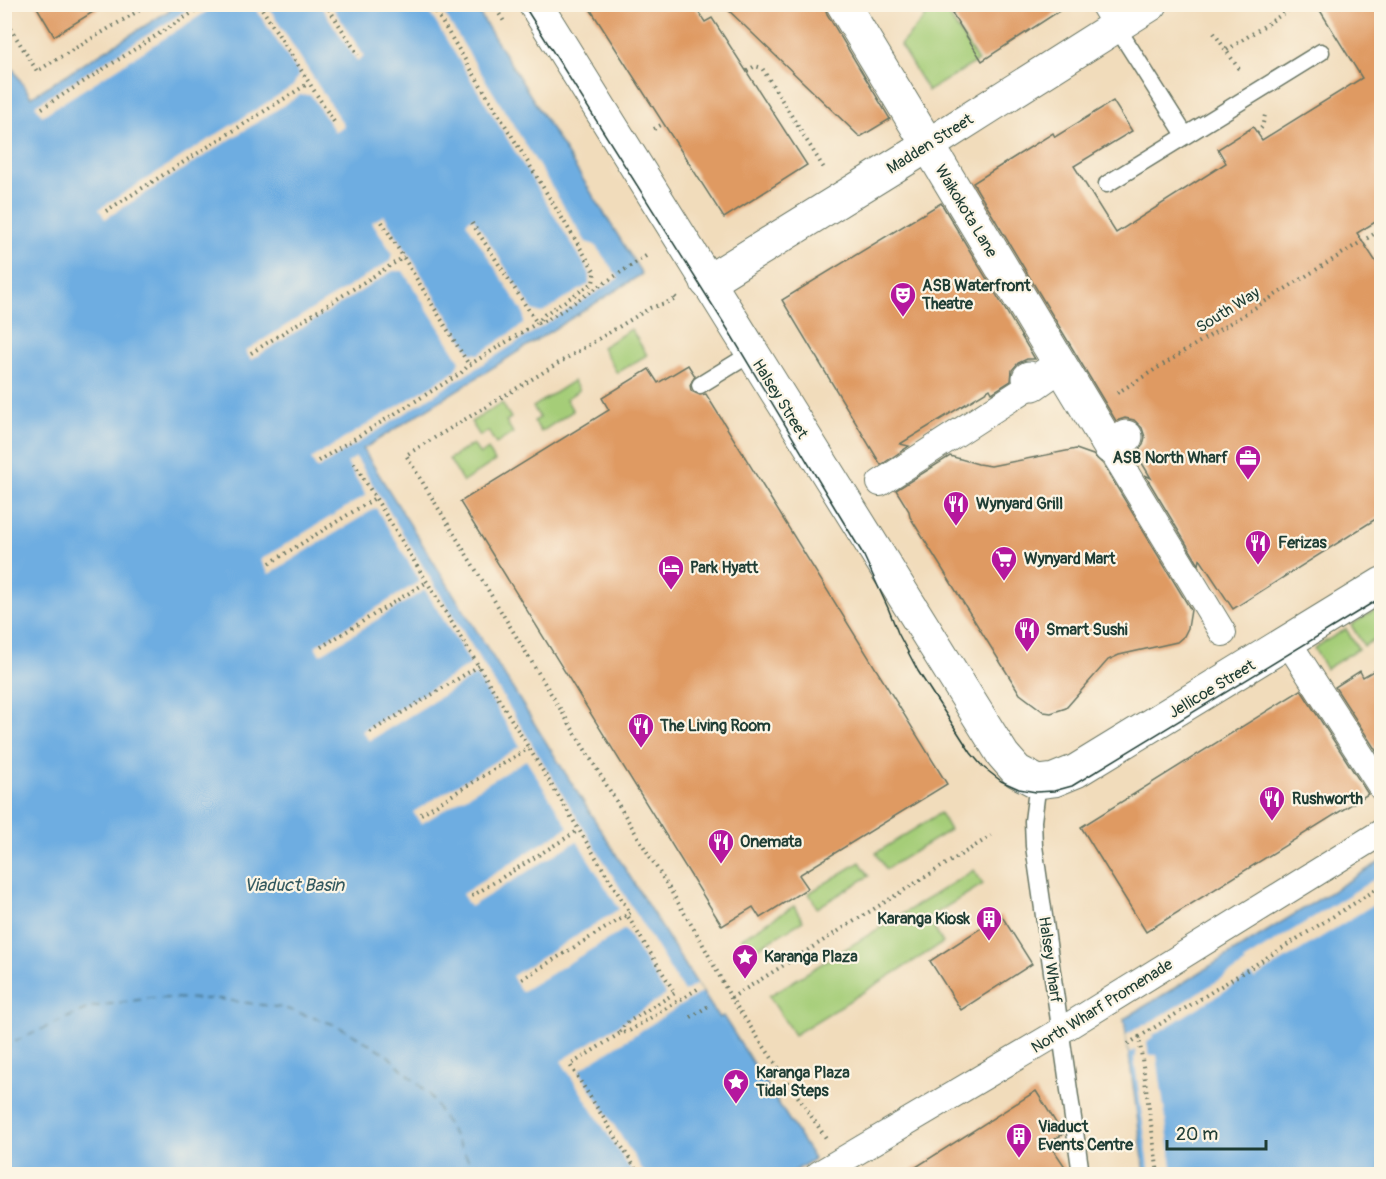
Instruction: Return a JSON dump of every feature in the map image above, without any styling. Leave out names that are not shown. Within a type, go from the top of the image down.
[{"type":"street","name":"Halsey Street","points":[[535,4],[1003,755],[1017,771],[1038,782]]},
{"type":"street","name":"Waikokota Lane","points":[[843,4],[1088,411],[1118,442],[1224,633]]},
{"type":"street","name":"Madden Street","points":[[707,282],[927,146],[1109,15],[1151,4]]},
{"type":"street","points":[[880,483],[1031,381],[1060,365]]},
{"type":"street","name":"Jellicoe Street","points":[[1038,782],[1054,780],[1076,771],[1382,584]]},
{"type":"street","points":[[1288,642],[1382,788]]},
{"type":"street","name":"North Wharf Promenade","points":[[819,1174],[1059,1032],[1382,832]]},
{"type":"lane","points":[[1109,15],[1185,135]]},
{"type":"lane","points":[[1107,184],[1321,52]]},
{"type":"lane","points":[[700,385],[752,354]]},
{"type":"lane","name":"Halsey Wharf","points":[[1038,782],[1033,835],[1059,1032],[1081,1174]]},
{"type":"path","points":[[4,18],[38,71],[150,4]]},
{"type":"path","points":[[42,108],[206,4]]},
{"type":"path","points":[[259,4],[336,125]]},
{"type":"path","points":[[326,4],[358,55]]},
{"type":"path","points":[[431,4],[595,272],[593,283],[545,314],[537,324]]},
{"type":"path","points":[[1227,50],[1298,4]]},
{"type":"path","points":[[747,71],[755,66],[762,68],[825,171]]},
{"type":"path","points":[[106,211],[309,83]]},
{"type":"path","points":[[654,129],[663,124]]},
{"type":"path","points":[[382,222],[469,365]]},
{"type":"path","points":[[472,223],[537,324]]},
{"type":"path","name":"South Way","points":[[1088,411],[1382,229]]},
{"type":"path","points":[[318,461],[461,373],[469,365],[549,319],[649,254]]},
{"type":"path","points":[[251,353],[404,257]]},
{"type":"path","points":[[677,299],[650,308],[406,454],[700,939],[731,998],[842,1161]]},
{"type":"path","points":[[354,463],[630,913],[522,979]]},
{"type":"path","points":[[270,563],[375,498]]},
{"type":"path","points":[[321,647],[427,582]]},
{"type":"path","points":[[370,732],[478,666]]},
{"type":"path","points":[[421,814],[529,748]]},
{"type":"path","points":[[472,897],[579,830]]},
{"type":"path","points":[[731,998],[991,836]]},
{"type":"path","points":[[1128,1044],[1382,886]]},
{"type":"path","points":[[619,1034],[625,1024],[675,993],[627,915]]},
{"type":"path","points":[[639,1174],[570,1065],[699,988]]},
{"type":"path","points":[[691,1017],[710,1005]]},
{"type":"path","points":[[1139,1037],[1158,1174]]},
{"type":"green space","points":[[937,4],[942,5],[978,61],[928,91],[900,45]]},
{"type":"green space","points":[[631,329],[647,355],[617,373],[602,347]]},
{"type":"green space","points":[[573,381],[579,390],[566,399],[573,411],[541,432],[534,421],[540,418],[533,407]]},
{"type":"green space","points":[[502,403],[511,418],[506,421],[513,433],[496,444],[488,431],[480,436],[471,422]]},
{"type":"green space","points":[[473,444],[480,455],[488,449],[495,461],[463,482],[449,459]]},
{"type":"green space","points":[[1381,606],[1381,635],[1364,646],[1351,625]]},
{"type":"green space","points":[[1346,629],[1358,649],[1326,669],[1314,648]]},
{"type":"green space","points":[[940,813],[950,830],[886,869],[876,853]]},
{"type":"green space","points":[[860,862],[869,876],[817,908],[809,893]]},
{"type":"green space","points":[[974,870],[983,884],[928,918],[943,943],[794,1035],[769,996]]},
{"type":"green space","points":[[794,906],[803,921],[751,952],[742,938]]},
{"type":"water","name":"Viaduct Basin","points":[[178,5],[474,5],[642,274],[363,449],[687,968],[719,1018],[723,1016],[814,1159],[790,1174],[5,1174],[4,55],[31,97]]},
{"type":"water","points":[[1381,861],[1381,1174],[1145,1174],[1124,1019]]},
{"type":"pier","points":[[195,5],[217,5],[42,116],[35,105]]},
{"type":"pier","points":[[253,5],[267,5],[344,126],[335,132],[311,95],[300,95],[105,219],[99,209],[293,86],[299,74]]},
{"type":"pier","points":[[320,5],[331,5],[364,56],[357,61]]},
{"type":"pier","points":[[425,5],[439,5],[586,242],[595,245],[619,278],[317,469],[311,459],[455,371],[460,361],[403,271],[393,271],[251,360],[245,351],[390,261],[392,253],[372,222],[384,215],[471,353],[479,354],[524,324],[524,314],[466,222],[473,217],[533,310],[541,313],[589,284],[589,272]]},
{"type":"pier","points":[[356,457],[684,992],[697,984],[702,992],[579,1070],[645,1174],[633,1174],[561,1061],[666,995],[625,929],[521,992],[512,976],[619,909],[577,841],[470,907],[462,894],[568,827],[526,760],[421,824],[413,812],[520,746],[476,675],[369,741],[362,731],[471,664],[425,590],[320,655],[315,646],[420,581],[376,508],[269,574],[260,560],[366,495],[347,463]]},
{"type":"pier","points":[[1381,875],[1381,900],[1254,979],[1251,975],[1152,1036],[1153,1038],[1147,1042],[1149,1055],[1157,1055],[1173,1174],[1150,1174],[1134,1057],[1136,1057],[1135,1050],[1129,1053],[1126,1035],[1245,964],[1243,961]]},
{"type":"building","points":[[35,4],[106,4],[54,36]]},
{"type":"building","points":[[587,4],[693,4],[705,22],[712,18],[807,165],[724,218]]},
{"type":"building","points":[[722,4],[824,4],[827,14],[890,119],[860,137]]},
{"type":"building","points":[[966,4],[1070,4],[982,61],[952,13]]},
{"type":"building","points":[[1316,4],[1382,4],[1382,218],[1357,233],[1382,271],[1382,515],[1233,609],[1200,559],[1199,565],[1145,475],[1151,478],[1136,453],[1143,445],[1145,437],[1142,428],[1134,420],[1125,418],[1116,421],[973,183],[1053,133],[1055,137],[1113,101],[1132,131],[1074,166],[1116,233],[1226,163],[1218,149],[1253,127],[1262,140],[1362,78]]},
{"type":"building","name":"ASB Waterfront Theatre","points":[[941,203],[1035,359],[1027,359],[1018,363],[1012,370],[1011,381],[992,393],[990,389],[900,444],[909,446],[881,465],[782,300]]},
{"type":"building","name":"Park Hyatt","points":[[688,365],[695,376],[690,385],[691,391],[700,395],[706,394],[947,784],[799,875],[808,888],[760,918],[753,907],[722,926],[460,502],[609,410],[602,398],[649,369],[658,383]]},
{"type":"building","points":[[1076,449],[1093,455],[1103,464],[1191,610],[1188,628],[1177,642],[1119,655],[1108,660],[1066,708],[1051,713],[1044,712],[1020,694],[910,517],[909,511],[896,490],[950,456],[991,466]]},
{"type":"building","points":[[1382,666],[1382,760],[1335,687],[1360,671],[1363,677]]},
{"type":"building","points":[[1301,690],[1368,794],[1146,932],[1081,827]]},
{"type":"building","name":"Karanga Kiosk","points":[[1001,915],[1032,964],[961,1010],[930,961]]},
{"type":"building","points":[[1036,1091],[1063,1134],[1049,1143],[1070,1174],[905,1174]]},
{"type":"ferry route","points":[[4,1050],[16,1041],[91,1007],[151,998],[219,999],[284,1008],[336,1025],[384,1052],[429,1094],[477,1174]]},
{"type":"tram line","points":[[523,4],[730,333],[863,554],[898,633],[918,671],[971,753],[983,767],[1001,781],[1019,789],[1036,792],[1054,791],[1072,786],[1382,597]]},
{"type":"place","name":"ASB Waterfront Theatre","points":[[903,318]]},
{"type":"place","name":"ASB North Wharf","points":[[1248,481]]},
{"type":"place","name":"Wynyard Grill","points":[[956,527]]},
{"type":"place","name":"Ferizas","points":[[1258,566]]},
{"type":"place","name":"Wynyard Mart","points":[[1004,582]]},
{"type":"place","name":"Park Hyatt","points":[[671,591]]},
{"type":"place","name":"Smart Sushi","points":[[1027,653]]},
{"type":"place","name":"The Living Room","points":[[641,749]]},
{"type":"place","name":"Rushworth","points":[[1272,822]]},
{"type":"place","name":"Onemata","points":[[721,865]]},
{"type":"place","name":"Karanga Kiosk","points":[[989,942]]},
{"type":"place","name":"Karanga Plaza","points":[[745,980]]},
{"type":"place","name":"Karanga Plaza Tidal Steps","points":[[736,1105]]},
{"type":"place","name":"Viaduct Events Centre","points":[[1019,1159]]}]
